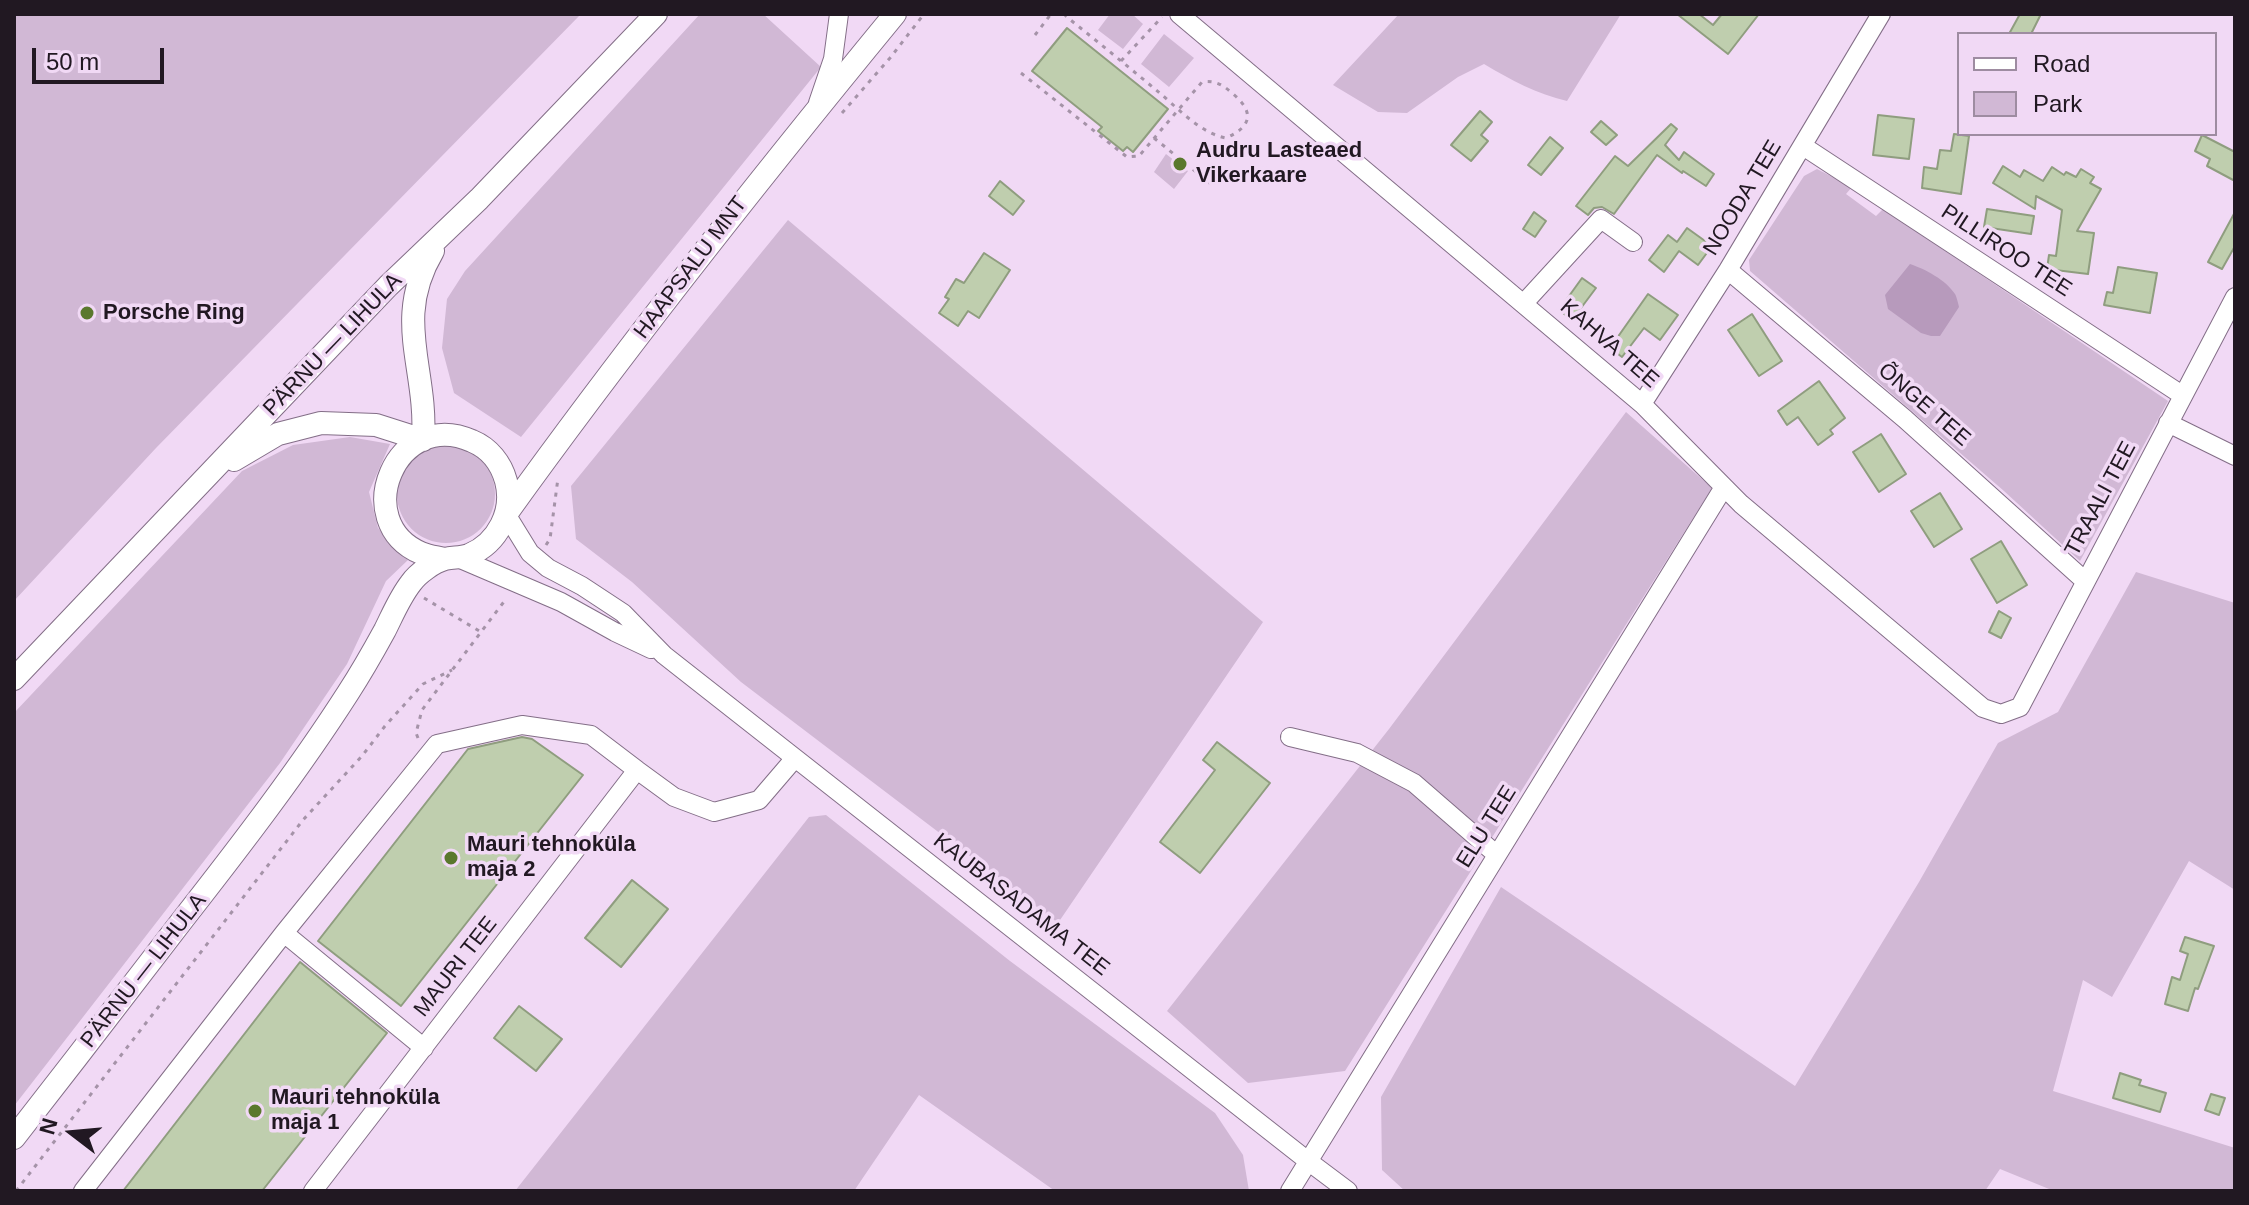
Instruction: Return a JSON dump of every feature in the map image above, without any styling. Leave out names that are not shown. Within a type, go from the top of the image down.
[{"type":"main road","name":"PÄRNU — LIHULA","points":[[14,679],[388,286],[447,230],[656,14]]},
{"type":"main road","name":"HAAPSALU MNT","points":[[506,514],[730,217],[889,19]]},
{"type":"main road","points":[[423,440],[425,419],[415,349],[413,301],[425,265],[447,230]]},
{"type":"main road","points":[[210,474],[278,434],[321,423],[376,425],[423,440]]},
{"type":"main road","points":[[451,558],[423,554],[402,541],[392,526],[385,507],[386,482],[394,464],[405,451],[423,440],[450,435],[463,437],[487,451],[503,471],[507,484],[506,514]]},
{"type":"main road","name":"PÄRNU — LIHULA","points":[[14,1138],[245,840],[321,734],[368,662],[407,588],[420,573],[482,548],[494,536],[506,514]]},
{"type":"street","points":[[816,110],[833,59],[839,14]]},
{"type":"street","name":"KAHVA TEE","points":[[1179,14],[1642,404],[1741,504],[1983,708],[2001,714]]},
{"type":"street","name":"NOODA TEE","points":[[1642,404],[1728,270],[1881,14]]},
{"type":"street","name":"PILLIROO TEE","points":[[1803,146],[2182,395]]},
{"type":"street","points":[[1524,303],[1601,219],[1633,242]]},
{"type":"street","name":"ÕNGE TEE","points":[[1728,270],[1905,419],[2085,581]]},
{"type":"street","name":"TRAALI TEE","points":[[2001,714],[2020,707],[2235,297]]},
{"type":"street","points":[[2168,423],[2235,456]]},
{"type":"street","name":"ELU TEE","points":[[1290,1191],[1724,487]]},
{"type":"street","name":"KAUBASADAMA TEE","points":[[506,514],[530,553],[548,568],[623,613],[664,655],[1348,1191]]},
{"type":"street","name":"KAUBASADAMA TEE","points":[[451,558],[561,602],[664,655]]},
{"type":"street","points":[[83,1191],[284,933],[437,744],[522,725],[591,735],[674,797],[714,812],[759,800],[795,758]]},
{"type":"street","points":[[1290,737],[1357,753],[1414,783],[1497,855]]},
{"type":"street","name":"MAURI TEE","points":[[313,1191],[637,770]]},
{"type":"street","points":[[284,933],[424,1048]]},
{"type":"path","points":[[839,117],[924,14]]},
{"type":"path","points":[[1035,35],[1051,14]]},
{"type":"path","points":[[1021,73],[1127,157],[1139,156],[1179,108],[1202,82],[1222,85],[1244,103],[1248,117],[1236,134],[1226,138],[1207,131],[1179,108],[1121,61],[1064,14]]},
{"type":"path","points":[[1121,61],[1165,14]]},
{"type":"path","points":[[1154,138],[1211,184]]},
{"type":"path","points":[[537,559],[550,539],[557,480],[564,466]]},
{"type":"path","points":[[425,759],[416,733],[422,710],[518,584]]},
{"type":"path","points":[[407,588],[481,632]]},
{"type":"path","points":[[16,1191],[303,820],[423,684],[456,668]]},
{"type":"green space","points":[[14,14],[581,14],[156,448],[14,601]]},
{"type":"green space","points":[[700,14],[763,14],[821,67],[521,437],[454,393],[442,348],[447,299],[465,271]]},
{"type":"green space","points":[[1110,14],[1132,14],[1143,24],[1123,49],[1098,30]]},
{"type":"green space","points":[[1399,14],[1621,14],[1567,101],[1524,86],[1484,64],[1458,77],[1407,113],[1378,112],[1333,85]]},
{"type":"green space","points":[[1164,34],[1194,58],[1169,87],[1141,64]]},
{"type":"green space","points":[[1166,154],[1188,171],[1174,189],[1154,172]]},
{"type":"green space","points":[[1817,169],[1852,187],[1846,194],[1876,216],[1883,209],[2168,401],[2080,561],[2004,491],[1750,271],[1749,260],[1804,176]]},
{"type":"green space","points":[[788,220],[1263,622],[1058,923],[741,682],[632,582],[576,539],[571,486]]},
{"type":"green space","points":[[1626,412],[1712,488],[1345,1071],[1248,1083],[1167,1011],[1389,729]]},
{"type":"green space","points":[[350,437],[390,444],[369,492],[378,528],[408,560],[386,581],[347,664],[280,763],[14,1106],[14,713],[242,471],[293,445]]},
{"type":"green space","points":[[446,445],[465,449],[481,459],[491,475],[495,494],[491,513],[481,529],[465,539],[446,543],[427,539],[411,529],[401,513],[397,494],[401,475],[411,459],[427,449]]},
{"type":"green space","points":[[2136,572],[2235,603],[2235,890],[2189,861],[2112,997],[2083,980],[2053,1091],[2235,1148],[2235,1191],[2054,1191],[2000,1169],[1985,1191],[1405,1191],[1382,1170],[1381,1097],[1501,887],[1795,1086],[1919,882],[1998,743],[2058,712]]},
{"type":"green space","points":[[826,815],[1010,961],[1215,1113],[1243,1155],[1249,1191],[1055,1191],[919,1095],[854,1191],[515,1191],[809,817]]},
{"type":"shaded area","points":[[1910,264],[1941,280],[1955,295],[1959,307],[1940,336],[1921,333],[1888,309],[1885,295]]},
{"type":"building","points":[[1677,14],[1699,14],[1713,25],[1722,14],[1759,14],[1728,54]]},
{"type":"building","points":[[2020,14],[2041,14],[2032,32],[2010,32]]},
{"type":"building","points":[[1067,28],[1168,109],[1133,152],[1127,147],[1123,151],[1098,131],[1102,127],[1032,71]]},
{"type":"building","points":[[1480,111],[1492,122],[1481,135],[1488,141],[1471,161],[1451,145]]},
{"type":"building","points":[[1878,115],[1914,119],[1909,159],[1873,155]]},
{"type":"building","points":[[1601,121],[1617,135],[1606,145],[1591,132]]},
{"type":"building","points":[[1671,124],[1677,129],[1665,145],[1679,160],[1684,152],[1714,174],[1706,186],[1657,155],[1614,214],[1602,207],[1594,208],[1588,215],[1576,206],[1615,156],[1628,166]]},
{"type":"building","points":[[1954,134],[1969,136],[1961,194],[1922,188],[1924,167],[1937,169],[1940,150],[1951,151]]},
{"type":"building","points":[[2204,136],[2235,152],[2235,181],[2207,166],[2210,159],[2195,151]]},
{"type":"building","points":[[1550,137],[1563,148],[1541,175],[1528,165]]},
{"type":"building","points":[[2003,166],[2020,177],[2024,170],[2043,181],[2052,167],[2064,175],[2066,172],[2076,177],[2081,169],[2094,177],[2090,183],[2101,189],[2077,231],[2094,233],[2088,274],[2047,269],[2049,255],[2056,256],[2062,210],[2036,196],[2035,209],[1993,183]]},
{"type":"building","points":[[1000,181],[1024,201],[1013,215],[989,196]]},
{"type":"building","points":[[1987,209],[2034,216],[2031,234],[1984,227]]},
{"type":"building","points":[[1534,212],[1546,221],[1535,237],[1523,229]]},
{"type":"building","points":[[2235,212],[2235,246],[2222,269],[2208,262]]},
{"type":"building","points":[[1687,228],[1712,246],[1698,265],[1679,251],[1664,272],[1649,260],[1668,235],[1677,242]]},
{"type":"building","points":[[984,253],[1010,270],[979,318],[968,311],[958,326],[939,313],[949,299],[945,297],[956,279],[964,283]]},
{"type":"building","points":[[2118,267],[2157,273],[2150,313],[2104,305],[2107,292],[2113,293]]},
{"type":"building","points":[[1582,278],[1596,288],[1572,320],[1559,310]]},
{"type":"building","points":[[1648,294],[1678,315],[1660,340],[1644,328],[1622,357],[1610,348]]},
{"type":"building","points":[[1752,314],[1782,361],[1759,376],[1728,330]]},
{"type":"building","points":[[1819,381],[1845,418],[1830,430],[1833,434],[1818,445],[1798,417],[1787,425],[1778,411]]},
{"type":"building","points":[[1881,434],[1906,474],[1879,492],[1853,452]]},
{"type":"building","points":[[1940,493],[1962,529],[1934,547],[1911,511]]},
{"type":"building","points":[[2001,541],[2027,585],[1997,603],[1971,559]]},
{"type":"building","points":[[1999,611],[2011,618],[2001,638],[1989,632]]},
{"type":"building","name":"Mauri tehnoküla maja 2","points":[[522,737],[532,739],[583,775],[401,1006],[318,941],[468,749]]},
{"type":"building","points":[[1217,742],[1270,783],[1200,873],[1160,842],[1215,770],[1203,760]]},
{"type":"building","points":[[632,880],[668,909],[621,967],[585,938]]},
{"type":"building","points":[[2185,937],[2214,946],[2188,1011],[2165,1004],[2172,977],[2180,980],[2188,954],[2180,951]]},
{"type":"building","name":"Mauri tehnoküla maja 1","points":[[300,962],[387,1033],[262,1191],[123,1191]]},
{"type":"building","points":[[519,1006],[562,1039],[536,1071],[494,1038]]},
{"type":"building","points":[[2120,1073],[2141,1080],[2139,1085],[2166,1093],[2160,1112],[2113,1098]]},
{"type":"building","points":[[2211,1094],[2225,1098],[2219,1115],[2205,1110]]},
{"type":"place","name":"Audru Lasteaed Vikerkaare","points":[[1180,164]]},
{"type":"place","name":"Porsche Ring","points":[[87,313]]},
{"type":"place","name":"Mauri tehnoküla maja 2","points":[[451,858]]},
{"type":"place","name":"Mauri tehnoküla maja 1","points":[[255,1111]]}]
